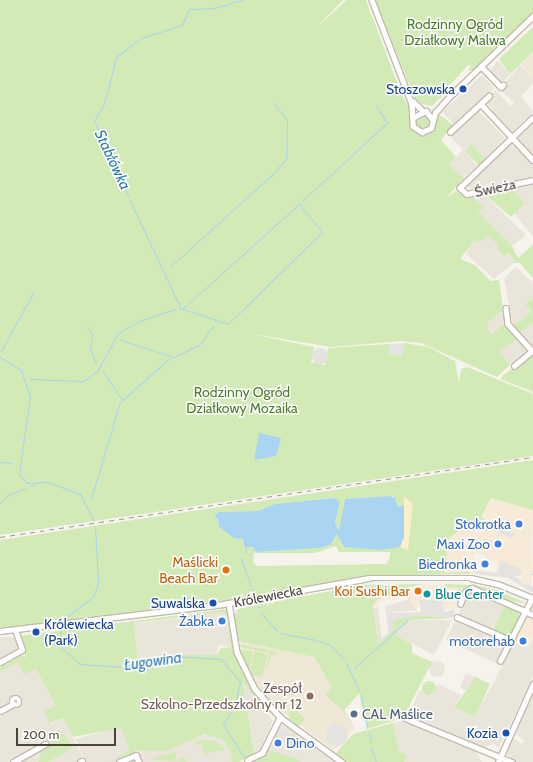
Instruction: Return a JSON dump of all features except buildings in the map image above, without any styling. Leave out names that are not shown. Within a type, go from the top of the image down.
[{"type":"street","points":[[372,0],[406,87],[415,129],[422,132],[431,128],[435,113],[447,99],[533,16]]},
{"type":"street","points":[[481,66],[501,87],[503,85]]},
{"type":"street","points":[[406,87],[433,121]]},
{"type":"street","points":[[450,132],[489,96]]},
{"type":"street","points":[[413,119],[424,111],[447,99]]},
{"type":"street","points":[[481,104],[533,160]]},
{"type":"street","points":[[512,138],[533,118]]},
{"type":"street","name":"Świeża","points":[[512,138],[460,188],[468,194],[533,180]]},
{"type":"street","points":[[506,308],[508,324],[532,351],[514,366]]},
{"type":"street","name":"Królewiecka","points":[[0,631],[60,626],[229,604],[369,578],[471,578],[498,584],[532,598]]},
{"type":"street","points":[[460,604],[467,589],[533,614]]},
{"type":"street","points":[[500,661],[532,598]]},
{"type":"street","points":[[229,604],[244,670],[260,696],[280,717],[342,762]]},
{"type":"street","points":[[457,617],[510,640]]},
{"type":"street","points":[[0,662],[22,650],[15,630]]},
{"type":"street","points":[[498,762],[533,684]]},
{"type":"street","points":[[0,710],[13,704]]},
{"type":"street","points":[[245,761],[262,752],[280,717]]},
{"type":"street","points":[[405,718],[488,755],[501,756],[512,762]]},
{"type":"street","points":[[14,762],[45,744]]},
{"type":"street","points":[[119,762],[136,755],[138,762]]},
{"type":"shaded area","points":[[533,53],[533,78],[521,65]]},
{"type":"shaded area","points":[[498,60],[510,75],[501,83],[490,71]]},
{"type":"shaded area","points":[[520,65],[533,79],[533,84],[521,96],[533,112],[511,133],[487,103],[495,90],[510,106],[514,103],[500,89]]},
{"type":"shaded area","points":[[482,75],[494,88],[455,125],[443,112]]},
{"type":"shaded area","points":[[478,110],[505,138],[485,159],[471,144],[464,150],[477,166],[462,179],[448,165],[463,150],[450,136]]},
{"type":"shaded area","points":[[533,121],[533,156],[516,138]]},
{"type":"shaded area","points":[[510,143],[533,164],[533,178],[471,190],[465,184]]},
{"type":"shaded area","points":[[533,184],[533,236],[514,213],[525,203],[511,188]]},
{"type":"shaded area","points":[[484,194],[526,235],[512,246],[478,212],[472,196]]},
{"type":"shaded area","points":[[487,236],[499,245],[504,256],[507,253],[516,261],[494,279],[466,254],[475,240]]},
{"type":"shaded area","points":[[516,267],[533,283],[533,298],[525,304],[531,312],[513,326],[504,278]]},
{"type":"shaded area","points":[[503,310],[506,323],[490,336],[487,323]]},
{"type":"shaded area","points":[[533,322],[533,346],[519,333]]},
{"type":"shaded area","points":[[518,338],[528,352],[509,366],[499,352]]},
{"type":"shaded area","points":[[405,343],[401,356],[389,353],[389,344]]},
{"type":"shaded area","points":[[317,348],[323,348],[328,353],[326,362],[323,364],[317,364],[312,359],[312,353]]},
{"type":"shaded area","points":[[491,497],[533,510],[532,589],[520,583],[522,570],[501,560],[497,573],[475,570],[474,574],[444,573],[449,538],[470,521],[478,523]],"holes":[[[473,554],[485,555],[487,561],[496,562],[497,572],[474,569]]]},
{"type":"shaded area","points":[[490,523],[515,534],[513,539],[488,528]]},
{"type":"shaded area","points":[[501,560],[522,570],[521,575],[514,577],[518,578],[522,584],[533,586],[533,593],[508,578],[474,574],[475,570],[497,573]]},
{"type":"shaded area","points":[[421,584],[459,587],[455,609],[442,609],[441,600],[419,600],[417,612],[407,593],[378,603],[378,607],[373,608],[377,600]]},
{"type":"shaded area","points":[[470,589],[505,604],[492,630],[529,646],[533,637],[533,676],[499,748],[494,744],[481,748],[408,716],[420,690],[432,696],[438,684],[461,695],[454,707],[475,717],[505,661],[500,665],[446,640]]},
{"type":"shaded area","points":[[411,594],[417,610],[387,613],[389,635],[378,644],[373,608],[378,607],[382,638],[388,633],[385,606],[407,600]]},
{"type":"shaded area","points":[[419,600],[441,600],[445,612],[455,609],[453,618],[419,615],[393,620],[394,629],[389,633],[387,613],[421,612]]},
{"type":"shaded area","points":[[221,612],[227,616],[231,647],[218,645],[217,655],[174,655],[138,664],[134,624]]},
{"type":"shaded area","points":[[528,616],[533,616],[533,637],[529,647],[515,641]]},
{"type":"shaded area","points":[[409,620],[452,620],[434,655],[394,634]]},
{"type":"shaded area","points":[[0,637],[14,637],[19,649],[0,660]]},
{"type":"shaded area","name":"Zespół Szkolno-Przedszkolny nr 12","points":[[240,641],[314,657],[332,687],[359,693],[345,710],[355,728],[338,747],[333,750],[269,702],[251,677]]},
{"type":"shaded area","points":[[437,661],[444,666],[445,669],[440,676],[437,677],[430,672],[429,669],[434,662]]},
{"type":"shaded area","points":[[18,662],[36,669],[55,706],[51,724],[63,718],[85,762],[17,762],[44,750],[49,746],[45,739],[8,762],[0,762],[0,671]]},
{"type":"shaded area","points":[[466,673],[476,677],[470,692],[460,688]]},
{"type":"shaded area","points":[[243,680],[273,721],[260,749],[254,753]]},
{"type":"shaded area","points":[[249,689],[255,707],[248,713],[244,690]]},
{"type":"shaded area","points":[[533,694],[533,762],[517,762],[505,753],[512,737],[522,744],[525,741],[514,733]]},
{"type":"shaded area","points":[[404,720],[475,750],[482,762],[400,762],[393,723]]},
{"type":"shaded area","points":[[337,724],[341,725],[347,731],[347,739],[341,745],[337,746],[333,745],[327,739],[326,735],[327,731],[333,725]]},
{"type":"shaded area","points":[[283,725],[318,747],[336,762],[301,762],[268,750],[279,726]]},
{"type":"shaded area","points":[[122,727],[129,750],[215,733],[230,745],[236,762],[86,762],[75,739]]},
{"type":"shaded area","points":[[278,728],[307,742],[303,750],[274,736]]},
{"type":"green space","name":"Rodzinny Ogród Działkowy Mozaika","points":[[0,0],[343,0],[315,29],[347,0],[366,0],[401,93],[412,113],[412,128],[421,134],[430,133],[437,113],[453,125],[441,140],[456,157],[449,165],[464,178],[446,198],[456,191],[463,196],[471,195],[483,208],[478,212],[512,246],[518,258],[533,245],[533,278],[520,263],[513,263],[516,261],[508,253],[504,256],[496,248],[499,245],[487,236],[478,243],[475,240],[460,259],[475,265],[490,281],[499,280],[503,310],[487,323],[490,335],[506,323],[518,338],[499,352],[510,365],[497,377],[421,343],[401,341],[331,347],[247,333],[314,347],[311,362],[325,365],[328,348],[389,344],[389,353],[401,356],[405,343],[428,347],[455,361],[459,383],[461,369],[467,367],[533,394],[533,456],[0,535]]},
{"type":"green space","name":"Rodzinny Ogród Działkowy Malwa","points":[[375,0],[533,0],[533,13],[475,69],[468,71],[471,66],[468,65],[450,85],[434,93],[441,95],[447,91],[432,106],[417,103]]},
{"type":"green space","points":[[533,27],[533,52],[510,74],[499,59]]},
{"type":"green space","points":[[420,115],[426,115],[430,119],[430,125],[426,129],[420,129],[416,125],[416,119]]},
{"type":"green space","points":[[471,144],[485,159],[479,165],[464,150]]},
{"type":"green space","points":[[511,188],[525,203],[511,217],[484,194]]},
{"type":"green space","points":[[533,298],[533,322],[519,333],[513,326],[531,312],[525,304]]},
{"type":"green space","points":[[533,353],[533,392],[501,379],[502,376]]},
{"type":"green space","points":[[533,460],[533,510],[491,498],[481,517],[484,518],[482,523],[479,524],[481,518],[478,524],[470,521],[449,538],[444,573],[469,572],[470,574],[362,576],[224,602],[62,624],[0,627],[0,540]],"holes":[[[393,496],[397,504],[396,547],[381,550],[344,547],[337,534],[330,545],[319,548],[256,552],[253,547],[245,548],[243,539],[234,538],[219,527],[218,519],[214,517],[219,512],[258,511],[275,504],[334,498],[340,502],[335,523],[340,530],[345,499]],[[336,546],[339,552],[390,552],[390,557],[386,564],[257,566],[253,562],[254,553],[315,553]]]},
{"type":"green space","points":[[416,580],[357,582],[232,606],[357,581]]},
{"type":"green space","points":[[421,584],[377,600],[373,606],[378,644],[391,632],[393,620],[418,615],[453,618],[409,620],[394,634],[412,644],[412,653],[432,662],[403,718],[367,729],[359,693],[343,711],[325,695],[332,687],[314,657],[238,641],[234,615],[238,609],[361,585]]},
{"type":"green space","points":[[445,584],[472,585],[465,589],[461,588],[456,612],[459,588],[445,587]]},
{"type":"green space","points":[[475,585],[497,590],[526,603],[506,601],[472,587]]},
{"type":"green space","points":[[505,604],[522,612],[510,638],[493,630]]},
{"type":"green space","points":[[227,609],[242,672],[256,696],[274,715],[265,710],[243,682],[254,754],[239,762],[232,762],[231,751],[222,739],[205,734],[166,751],[138,750],[110,762],[129,750],[122,728],[73,737],[63,718],[50,723],[44,712],[55,705],[36,669],[24,674],[18,662],[0,672],[0,667],[23,655],[26,658],[18,636]],"holes":[[[221,612],[227,616],[231,647],[221,648],[217,655],[174,655],[138,664],[134,623]]]},
{"type":"green space","points":[[240,644],[277,652],[276,655],[272,654],[267,669],[269,653],[240,647]]},
{"type":"green space","points":[[240,649],[253,652],[249,674],[242,657]]},
{"type":"green space","points":[[255,651],[268,654],[262,677],[250,674]]},
{"type":"green space","points":[[476,677],[490,684],[475,717],[454,707]]},
{"type":"green space","points":[[426,681],[432,681],[436,685],[436,691],[432,695],[426,695],[422,691],[422,685]]},
{"type":"green space","points":[[291,705],[305,719],[299,726],[289,720]]},
{"type":"green space","points":[[393,723],[399,752],[407,755],[404,762],[346,762],[336,753],[353,734]]},
{"type":"green space","points":[[60,733],[65,735],[72,748],[48,762],[39,762],[41,753],[54,740],[53,737]]},
{"type":"green space","points":[[201,740],[215,741],[225,750],[209,752],[205,756],[202,744],[192,745]]},
{"type":"green space","points":[[268,750],[292,757],[301,762],[246,762],[262,757]]},
{"type":"green space","points":[[176,752],[175,760],[184,757],[186,762],[150,759],[165,754],[167,758],[166,754]]},
{"type":"sand","points":[[404,496],[413,504],[408,550],[400,547],[404,537]]},
{"type":"water","points":[[259,433],[281,438],[276,456],[254,460]]},
{"type":"water","points":[[390,496],[395,498],[398,507],[404,505],[404,537],[400,547],[381,550],[344,547],[337,534],[330,545],[319,548],[256,552],[253,547],[245,548],[243,539],[234,538],[219,527],[218,519],[214,517],[219,512],[258,511],[275,504],[334,498],[340,502],[335,523],[339,530],[345,499]]},
{"type":"waterway","name":"Stabłówka","points":[[129,198],[94,121],[104,104],[116,57],[141,38],[182,25],[189,9],[215,8],[242,0]]},
{"type":"waterway","points":[[274,103],[287,120],[286,159],[276,170]]},
{"type":"waterway","points":[[376,105],[386,121]]},
{"type":"waterway","points":[[302,201],[388,122]]},
{"type":"waterway","points":[[171,266],[275,172]]},
{"type":"waterway","name":"Stabłówka","points":[[130,201],[180,307]]},
{"type":"waterway","points":[[189,303],[300,203]]},
{"type":"waterway","points":[[299,204],[321,230]]},
{"type":"waterway","points":[[189,311],[228,324],[322,232]]},
{"type":"waterway","points":[[1,351],[34,291]]},
{"type":"waterway","name":"Stabłówka","points":[[183,308],[187,305]]},
{"type":"waterway","name":"Stabłówka","points":[[179,308],[187,310]]},
{"type":"waterway","name":"Stabłówka","points":[[30,379],[84,381],[98,370],[118,333],[140,321],[175,309]]},
{"type":"waterway","points":[[121,340],[174,357],[199,345],[214,325]]},
{"type":"waterway","points":[[87,327],[92,334],[90,349],[96,363]]},
{"type":"waterway","name":"Ługowina","points":[[0,357],[21,370],[30,396],[19,474],[27,483],[48,482],[80,494],[94,521]]},
{"type":"waterway","points":[[91,499],[120,402],[171,357]]},
{"type":"waterway","points":[[103,371],[121,399]]},
{"type":"waterway","points":[[0,462],[12,463]]},
{"type":"waterway","name":"Ługowina","points":[[30,486],[35,485]]},
{"type":"waterway","points":[[0,503],[9,494],[27,488]]},
{"type":"waterway","name":"Ługowina","points":[[61,621],[93,597],[98,583],[95,526]]},
{"type":"waterway","points":[[241,558],[251,587]]},
{"type":"waterway","points":[[252,590],[254,596]]},
{"type":"waterway","points":[[260,612],[277,631]]},
{"type":"waterway","points":[[354,668],[408,620]]},
{"type":"waterway","name":"Ługowina","points":[[60,626],[62,648],[80,664],[125,667],[173,656],[221,659],[240,682],[234,708],[223,724],[245,759]]},
{"type":"waterway","points":[[280,633],[310,639]]},
{"type":"waterway","points":[[312,639],[330,645],[344,659]]},
{"type":"waterway","points":[[346,663],[359,690]]},
{"type":"waterway","points":[[361,694],[367,727]]},
{"type":"waterway","points":[[369,731],[371,742]]},
{"type":"waterway","points":[[371,747],[376,762]]},
{"type":"railway","points":[[0,537],[533,457]]},
{"type":"place","name":"Stoszowska","points":[[463,89]]},
{"type":"place","name":"Stokrotka","points":[[519,524]]},
{"type":"place","name":"Maxi Zoo","points":[[498,544]]},
{"type":"place","name":"Biedronka","points":[[485,564]]},
{"type":"place","name":"Maślicki Beach Bar","points":[[226,570]]},
{"type":"place","name":"Koi Sushi Bar","points":[[418,591]]},
{"type":"place","name":"Blue Center","points":[[427,594]]},
{"type":"place","name":"Suwalska","points":[[213,603]]},
{"type":"place","name":"Żabka","points":[[222,621]]},
{"type":"place","name":"Królewiecka (Park)","points":[[36,632]]},
{"type":"place","name":"motorehab","points":[[523,641]]},
{"type":"place","name":"Zespół Szkolno-Przedszkolny nr 12","points":[[310,696]]},
{"type":"place","name":"CAL Maślice","points":[[354,714]]},
{"type":"place","name":"Kozia","points":[[506,733]]},
{"type":"place","name":"Dino","points":[[278,743]]}]
